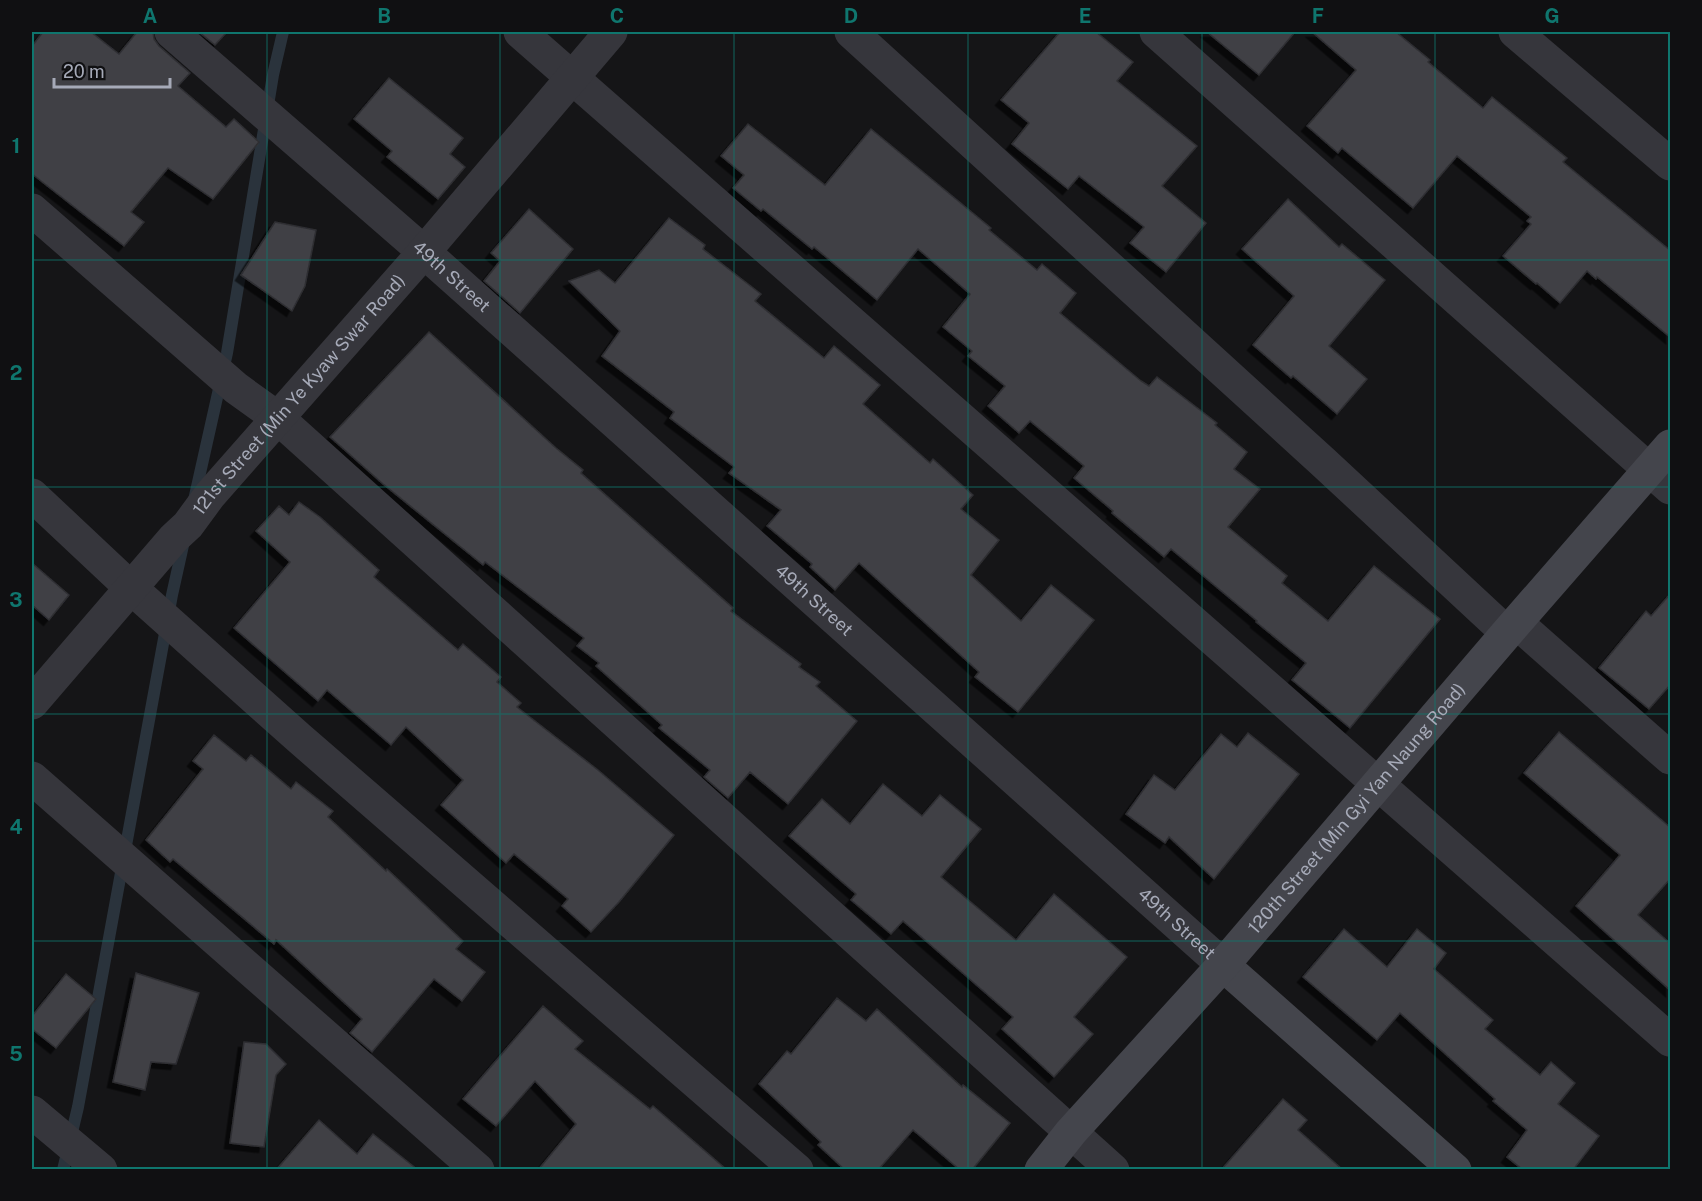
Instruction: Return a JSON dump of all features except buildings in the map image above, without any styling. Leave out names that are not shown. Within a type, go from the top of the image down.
[{"type":"main road","name":"120th Street (Min Gyi Yan Naung Road)","points":[[1041,1170],[1071,1132],[1223,965],[1512,628],[1660,479],[1671,446]]},
{"type":"main road","name":"49th Street","points":[[1223,965],[1455,1170]]},
{"type":"street","name":"49th Street","points":[[171,32],[424,252],[1223,965]]},
{"type":"street","points":[[520,32],[1671,1040]]},
{"type":"street","name":"121st Street (Min Ye Kyaw Swar Road)","points":[[32,703],[152,607],[279,419],[611,32]]},
{"type":"street","points":[[851,32],[1332,471],[1512,628],[1671,758]]},
{"type":"street","points":[[1156,32],[1660,479]]},
{"type":"street","points":[[1515,32],[1671,164]]},
{"type":"street","points":[[32,210],[236,388],[279,419],[1113,1170]]},
{"type":"street","points":[[32,495],[152,607],[299,738],[798,1170]]},
{"type":"street","points":[[32,778],[111,850],[478,1170]]},
{"type":"street","points":[[39,1119],[101,1170]]},
{"type":"waterway","points":[[194,500],[227,353],[273,75],[283,32]]},
{"type":"waterway","points":[[63,1170],[78,1107],[172,595],[184,541]]}]
